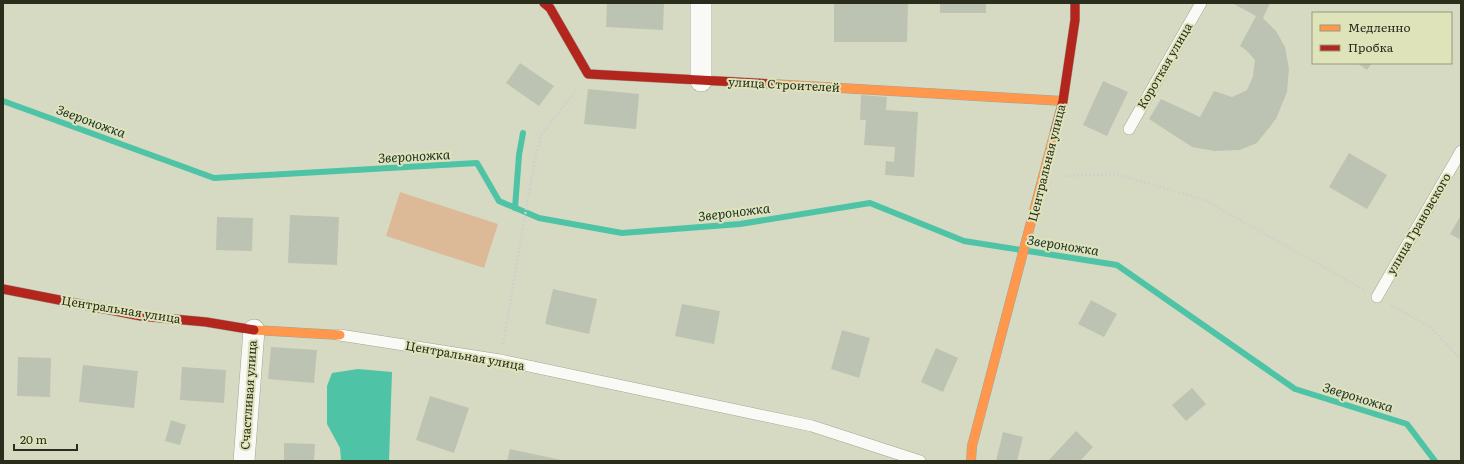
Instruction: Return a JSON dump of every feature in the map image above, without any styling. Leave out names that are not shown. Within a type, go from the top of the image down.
[{"type":"street","points":[[544,3],[550,8],[588,74]]},
{"type":"street","points":[[701,3],[701,81]]},
{"type":"street","name":"Центральная улица","points":[[971,461],[972,446],[1063,101],[1075,20],[1075,3]]},
{"type":"street","name":"улица Строителей","points":[[588,74],[1063,101]]},
{"type":"street","name":"Центральная улица","points":[[3,289],[141,316],[206,322],[254,330],[340,335]]},
{"type":"street","name":"Счастливая улица","points":[[244,461],[254,330]]},
{"type":"lane","name":"Короткая улица","points":[[1129,129],[1201,3]]},
{"type":"lane","name":"улица Грановского","points":[[1377,297],[1461,151]]},
{"type":"lane","name":"Центральная улица","points":[[340,335],[500,360],[812,426],[920,461]]},
{"type":"path","points":[[500,360],[527,199],[535,158],[542,134],[588,74]]},
{"type":"path","points":[[1042,176],[1116,174],[1205,200],[1430,327],[1461,359]]},
{"type":"path","points":[[1461,416],[1461,461]]},
{"type":"shaded area","points":[[400,192],[498,224],[484,268],[386,236]]},
{"type":"water","points":[[358,369],[392,372],[389,461],[341,461],[340,448],[327,424],[327,386],[332,373]]},
{"type":"building","points":[[607,3],[664,3],[663,30],[606,27]]},
{"type":"building","points":[[834,3],[908,3],[907,42],[834,42]]},
{"type":"building","points":[[940,3],[986,3],[986,13],[940,13]]},
{"type":"building","points":[[1232,3],[1270,3],[1263,18],[1276,31],[1285,47],[1289,69],[1287,92],[1276,119],[1257,143],[1240,150],[1214,151],[1192,147],[1149,119],[1161,99],[1200,117],[1214,91],[1232,97],[1247,90],[1253,76],[1255,60],[1240,46],[1256,16]]},
{"type":"building","points":[[520,63],[554,86],[539,106],[506,83]]},
{"type":"building","points":[[1358,64],[1371,64],[1367,70]]},
{"type":"building","points":[[1103,81],[1128,92],[1107,136],[1083,125]]},
{"type":"building","points":[[588,89],[639,94],[636,129],[584,124]]},
{"type":"building","points":[[861,95],[887,97],[886,110],[918,112],[914,177],[885,175],[886,161],[894,162],[895,147],[864,145],[866,120],[860,120]]},
{"type":"building","points":[[1349,153],[1387,175],[1367,209],[1329,187]]},
{"type":"building","points":[[290,215],[339,217],[337,265],[288,263]]},
{"type":"building","points":[[1461,215],[1461,240],[1450,234]]},
{"type":"building","points":[[217,217],[253,218],[252,251],[216,250]]},
{"type":"building","points":[[553,289],[597,299],[589,334],[545,324]]},
{"type":"building","points":[[1091,300],[1117,314],[1104,337],[1078,324]]},
{"type":"building","points":[[682,304],[720,311],[714,344],[675,336]]},
{"type":"building","points":[[842,330],[870,338],[859,378],[831,369]]},
{"type":"building","points":[[271,347],[317,350],[314,383],[268,379]]},
{"type":"building","points":[[936,348],[958,358],[943,392],[921,382]]},
{"type":"building","points":[[18,357],[51,358],[50,397],[17,396]]},
{"type":"building","points":[[83,365],[138,371],[134,408],[79,402]]},
{"type":"building","points":[[182,367],[226,370],[224,403],[180,400]]},
{"type":"building","points":[[1192,388],[1206,404],[1186,421],[1172,405]]},
{"type":"building","points":[[430,396],[469,408],[454,453],[416,440]]},
{"type":"building","points":[[171,420],[186,425],[180,445],[165,441]]},
{"type":"building","points":[[1076,431],[1093,447],[1080,461],[1048,461]]},
{"type":"building","points":[[1003,432],[1023,437],[1017,461],[996,461]]},
{"type":"building","points":[[284,443],[315,444],[314,461],[284,461]]},
{"type":"building","points":[[510,449],[561,460],[561,461],[507,461]]},
{"type":"waterway","name":"Звероножка","points":[[3,101],[214,178],[477,163],[499,201],[539,218],[622,233],[740,224],[870,203],[964,241],[1117,265],[1295,389],[1407,424],[1435,461]]},
{"type":"waterway","points":[[515,208],[519,155],[523,133]]},
{"type":"traffic: slow","points":[[772,84],[1063,101]]},
{"type":"traffic: slow","points":[[971,461],[972,446],[1055,131]]},
{"type":"traffic: slow","points":[[254,330],[340,335]]},
{"type":"traffic: jam","points":[[544,3],[550,8],[588,74],[772,84]]},
{"type":"traffic: jam","points":[[1055,131],[1063,101],[1075,20],[1075,3]]},
{"type":"traffic: jam","points":[[3,289],[141,316],[206,322],[254,330]]}]
